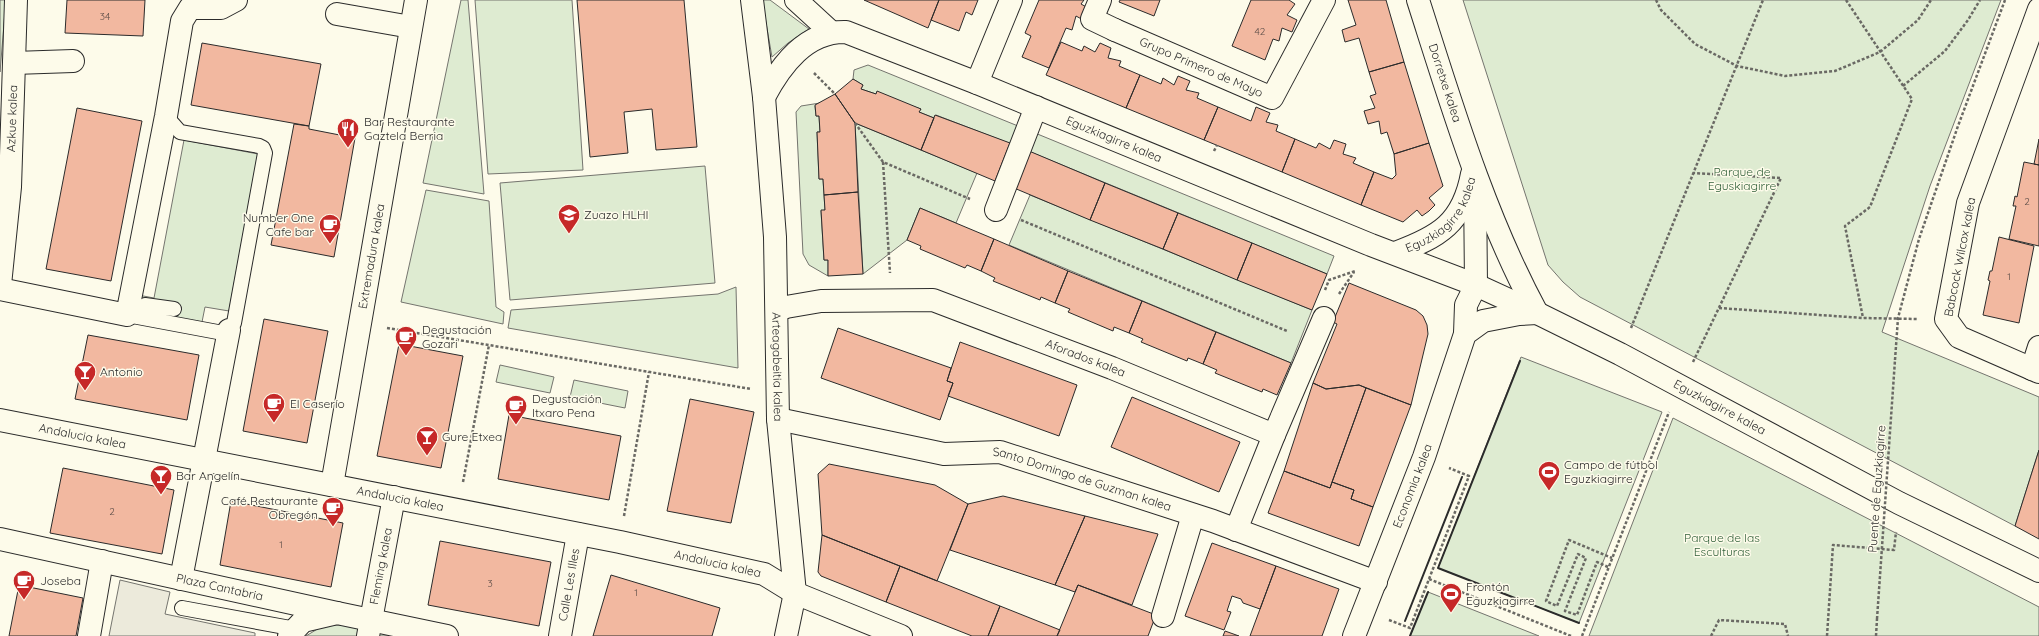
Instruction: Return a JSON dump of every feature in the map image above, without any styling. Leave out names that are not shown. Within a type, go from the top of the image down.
[{"type":"street","name":"Azkue kalea","points":[[0,285],[10,187],[16,0]]},
{"type":"street","points":[[0,289],[127,315],[166,116],[182,20],[190,8],[221,8],[236,0]]},
{"type":"street","name":"Extremadura kalea","points":[[332,485],[416,0]]},
{"type":"street","name":"Arteagabeitia kalea","points":[[752,0],[764,97],[775,237],[779,394],[778,419],[795,593],[786,636]]},
{"type":"street","points":[[764,97],[778,72],[796,53],[815,38],[831,32],[796,0]]},
{"type":"street","points":[[977,83],[1011,0]]},
{"type":"street","name":"Grupo Primero de Mayo","points":[[1100,0],[1092,20],[1272,98],[1324,0]]},
{"type":"street","name":"Dorretxe kalea","points":[[1418,0],[1473,166],[1517,276],[1537,312]]},
{"type":"street","name":"Babcock Wilcox kalea","points":[[2035,370],[1959,337],[1946,319],[1968,203],[2039,9]]},
{"type":"street","points":[[337,14],[411,27]]},
{"type":"street","name":"Eguzkiagirre kalea","points":[[831,32],[846,32],[977,83],[1371,245],[1476,285],[1537,312],[1681,386],[1899,503],[2039,571]]},
{"type":"street","points":[[14,63],[73,61]]},
{"type":"street","points":[[996,210],[1036,107]]},
{"type":"street","name":"Eguzkiagirre kalea","points":[[1395,253],[1431,238],[1455,219],[1463,206],[1470,188],[1473,166]]},
{"type":"street","name":"Dorretxe kalea","points":[[1473,166],[1476,213],[1476,285]]},
{"type":"street","name":"Economia kalea","points":[[1354,636],[1424,457],[1465,334],[1466,305],[1476,285]]},
{"type":"street","name":"Aforados kalea","points":[[777,310],[821,301],[933,300],[1092,359],[1274,435]]},
{"type":"street","points":[[1465,334],[1483,321],[1537,312]]},
{"type":"street","points":[[1236,530],[1274,435],[1324,318]]},
{"type":"street","points":[[181,579],[229,330]]},
{"type":"street","points":[[2035,370],[2039,347]]},
{"type":"street","name":"Santo Domingo de Guzman kalea","points":[[778,419],[944,454],[1000,452],[1193,515],[1376,582]]},
{"type":"street","name":"Andalucia kalea","points":[[0,420],[620,542],[764,574],[795,593],[901,636]]},
{"type":"street","name":"Fleming kalea","points":[[369,628],[394,497]]},
{"type":"street","points":[[1163,616],[1193,515]]},
{"type":"street","name":"Calle Les Illes","points":[[560,636],[578,534]]},
{"type":"street","name":"Plaza Cantabria","points":[[0,539],[102,561],[142,577],[181,579],[337,613]]},
{"type":"street","points":[[89,636],[102,561]]},
{"type":"street","points":[[292,632],[303,621],[337,613],[369,628],[447,636]]},
{"type":"lane","points":[[127,315],[223,333],[229,330],[234,323],[265,153],[263,148],[259,146],[180,132],[166,116]]},
{"type":"lane","points":[[127,315],[145,305],[174,309]]},
{"type":"lane","points":[[182,608],[292,632]]},
{"type":"path","points":[[1656,0],[1661,10],[1695,44],[1738,66],[1785,76],[1834,71],[1880,52],[1918,20],[1931,0]]},
{"type":"path","points":[[1620,354],[1738,66],[1763,0]]},
{"type":"path","points":[[1846,0],[1912,99],[1870,207],[1845,226],[1863,318]]},
{"type":"path","points":[[1903,86],[1945,51],[1968,20],[1980,0]]},
{"type":"path","name":"Puente de Eguzkiagirre","points":[[1876,636],[1898,318],[1921,232],[2004,0]]},
{"type":"path","points":[[855,123],[883,162],[1314,342]]},
{"type":"path","points":[[883,162],[892,301]]},
{"type":"path","points":[[1582,636],[1666,418],[1780,178],[1693,173]]},
{"type":"path","points":[[1324,318],[1371,245]]},
{"type":"path","points":[[1328,280],[1354,271]]},
{"type":"path","points":[[1719,308],[1863,318],[1946,319]]},
{"type":"path","points":[[360,323],[779,394]]},
{"type":"path","points":[[458,510],[489,345]]},
{"type":"path","points":[[620,542],[649,372]]},
{"type":"path","points":[[1410,628],[1469,476]]},
{"type":"path","points":[[1827,636],[1833,545],[1894,550],[1899,503]]},
{"type":"path","points":[[1608,567],[1597,562],[1577,615],[1565,611],[1586,558],[1578,554],[1557,606],[1546,601],[1569,540],[1612,558]]},
{"type":"path","points":[[1429,579],[1571,636]]},
{"type":"path","points":[[1711,636],[1719,620],[1785,624],[1788,636]]},
{"type":"green space","points":[[0,0],[6,0],[0,72]]},
{"type":"green space","points":[[461,0],[468,0],[484,194],[423,183]]},
{"type":"green space","points":[[475,0],[572,0],[583,170],[488,174]]},
{"type":"green space","points":[[762,0],[770,0],[809,29],[788,43],[772,57]]},
{"type":"green space","name":"Parque de Eguskiagirre","points":[[1463,0],[2001,0],[1930,186],[1882,332],[2039,397],[2039,450],[2015,526],[1580,297],[1563,282],[1548,265]]},
{"type":"green space","points":[[868,65],[1018,126],[1011,144],[936,115],[934,118],[919,112],[921,109],[861,89],[863,85],[853,79],[854,70]]},
{"type":"green space","points":[[820,103],[815,106],[816,116],[819,116],[820,132],[817,132],[819,179],[823,179],[825,210],[821,211],[824,260],[828,260],[828,276],[809,265],[803,254],[796,112],[801,106]]},
{"type":"green space","points":[[855,123],[977,173],[956,223],[920,208],[907,240],[863,274]]},
{"type":"green space","points":[[1035,133],[1334,256],[1327,274],[1028,151]]},
{"type":"green space","points":[[184,140],[258,154],[229,311],[205,307],[202,322],[136,311],[138,295],[154,298]]},
{"type":"green space","points":[[705,166],[715,283],[510,300],[500,183]]},
{"type":"green space","points":[[426,190],[489,201],[496,307],[504,312],[503,324],[401,302]]},
{"type":"green space","points":[[1030,195],[1312,310],[1291,363],[1009,245]]},
{"type":"green space","points":[[736,287],[738,368],[508,328],[511,310],[718,294]]},
{"type":"green space","name":"Campo de fútbol Eguzkiagirre","points":[[1521,357],[1662,412],[1579,623],[1438,568]]},
{"type":"green space","points":[[500,365],[554,377],[550,393],[496,382]]},
{"type":"green space","points":[[574,380],[628,391],[625,408],[570,397]]},
{"type":"green space","name":"Parque de las Esculturas","points":[[1673,418],[2039,607],[2039,636],[1589,636]]},
{"type":"green space","name":"Frontón Eguzkiagirre","points":[[1428,592],[1539,636],[1410,636]]},
{"type":"green space","points":[[324,625],[354,625],[401,636],[306,636]]},
{"type":"shaded area","points":[[120,580],[170,592],[165,614],[255,633],[255,636],[109,636]]},
{"type":"building","points":[[67,0],[145,0],[143,36],[65,33]]},
{"type":"building","points":[[577,0],[684,0],[697,147],[656,150],[652,109],[624,112],[628,153],[590,157]]},
{"type":"building","points":[[864,0],[939,0],[928,28]]},
{"type":"building","points":[[939,0],[978,0],[972,15],[966,12],[959,31],[931,20]]},
{"type":"building","points":[[1039,0],[1084,0],[1081,4],[1090,9],[1085,21],[1076,16],[1072,30],[1066,28],[1049,68],[1022,57],[1031,36],[1025,33]]},
{"type":"building","points":[[1120,0],[1160,0],[1154,16],[1119,2]]},
{"type":"building","points":[[1251,0],[1289,0],[1295,4],[1287,15],[1297,20],[1292,32],[1282,28],[1279,41],[1273,39],[1265,60],[1232,46]]},
{"type":"building","points":[[1348,0],[1386,0],[1404,62],[1369,72],[1359,38],[1345,42],[1342,30],[1356,25]]},
{"type":"building","points":[[1061,42],[1082,51],[1084,46],[1095,52],[1100,43],[1111,48],[1108,58],[1121,61],[1119,66],[1140,75],[1126,108],[1046,75]]},
{"type":"building","points":[[202,43],[321,64],[309,126],[191,105]]},
{"type":"building","points":[[1404,62],[1429,143],[1394,154],[1387,132],[1381,134],[1379,121],[1368,124],[1364,111],[1375,108],[1370,96],[1376,94],[1369,72]]},
{"type":"building","points":[[1140,75],[1161,84],[1163,78],[1174,85],[1178,76],[1190,81],[1186,90],[1199,93],[1197,98],[1218,107],[1204,140],[1126,108]]},
{"type":"building","points":[[853,79],[863,85],[861,89],[876,94],[877,91],[921,109],[919,112],[934,118],[921,150],[855,123],[835,94]]},
{"type":"building","points":[[835,94],[855,123],[858,192],[824,195],[823,179],[819,179],[817,132],[820,132],[819,116],[816,116],[815,105]]},
{"type":"building","points":[[1218,107],[1251,121],[1256,107],[1270,113],[1266,122],[1278,125],[1276,131],[1295,139],[1282,172],[1204,140]]},
{"type":"building","points":[[77,108],[142,121],[111,281],[46,269]]},
{"type":"building","points":[[935,115],[1010,143],[995,181],[921,150]]},
{"type":"building","points":[[294,124],[309,126],[309,129],[355,138],[334,257],[271,245]]},
{"type":"building","points":[[1295,139],[1316,148],[1319,143],[1330,149],[1334,140],[1346,144],[1343,154],[1356,158],[1353,163],[1374,172],[1361,205],[1282,172]]},
{"type":"building","points":[[2039,139],[2039,165],[2034,164]]},
{"type":"building","points":[[1429,143],[1443,186],[1429,198],[1435,205],[1429,211],[1422,216],[1417,210],[1403,222],[1361,205],[1374,172],[1392,179],[1396,175],[1394,154]]},
{"type":"building","points":[[1029,151],[1105,183],[1090,220],[1014,188]]},
{"type":"building","points":[[2024,162],[2039,165],[2039,246],[2009,239],[2016,206],[2013,206],[2015,196],[2017,197]]},
{"type":"building","points":[[1105,183],[1178,213],[1163,249],[1090,220]]},
{"type":"building","points":[[858,192],[863,274],[828,276],[828,260],[824,260],[821,210],[825,210],[824,195]]},
{"type":"building","points":[[920,208],[994,239],[981,271],[967,265],[965,268],[920,249],[921,246],[907,240]]},
{"type":"building","points":[[1178,213],[1252,243],[1237,280],[1163,249]]},
{"type":"building","points":[[1999,237],[2034,246],[2019,323],[1983,315],[1990,281],[1988,280],[1990,271],[1992,271]]},
{"type":"building","points":[[994,239],[1068,271],[1055,303],[1041,297],[1040,300],[993,281],[995,278],[981,271]]},
{"type":"building","points":[[1252,243],[1327,274],[1312,310],[1237,280]]},
{"type":"building","points":[[1068,271],[1142,301],[1129,333],[1114,327],[1113,331],[1068,312],[1070,309],[1055,303]]},
{"type":"building","points":[[1349,283],[1416,310],[1423,316],[1427,325],[1428,334],[1411,405],[1359,385],[1326,389],[1313,383],[1337,324],[1333,322]]},
{"type":"building","points":[[1142,301],[1216,332],[1203,364],[1188,358],[1187,361],[1141,342],[1143,339],[1129,333]]},
{"type":"building","points":[[264,319],[328,331],[307,443],[243,431]]},
{"type":"building","points":[[838,328],[951,368],[947,381],[953,383],[940,420],[821,378]]},
{"type":"building","points":[[1216,332],[1291,363],[1277,395],[1263,389],[1262,392],[1215,373],[1217,370],[1203,364]]},
{"type":"building","points":[[88,335],[199,355],[187,420],[75,399]]},
{"type":"building","points":[[960,342],[1077,385],[1059,436],[948,396],[953,383],[947,381]]},
{"type":"building","points":[[399,344],[463,356],[441,468],[377,456]]},
{"type":"building","points":[[1313,383],[1326,389],[1359,385],[1366,388],[1330,488],[1284,471]]},
{"type":"building","points":[[1366,388],[1411,405],[1373,507],[1351,499],[1354,490],[1332,482]]},
{"type":"building","points":[[1132,397],[1240,442],[1219,492],[1111,447]]},
{"type":"building","points":[[690,399],[754,412],[731,523],[667,511]]},
{"type":"building","points":[[509,415],[621,436],[609,500],[498,479]]},
{"type":"building","points":[[2039,450],[2039,539],[2015,526]]},
{"type":"building","points":[[829,464],[935,485],[968,504],[937,581],[822,535],[818,474]]},
{"type":"building","points":[[63,468],[174,490],[162,554],[50,533]]},
{"type":"building","points":[[1284,471],[1330,488],[1332,482],[1354,490],[1351,499],[1373,507],[1359,546],[1268,513]]},
{"type":"building","points":[[1003,496],[1085,516],[1055,585],[950,550],[968,504]]},
{"type":"building","points":[[231,501],[343,523],[331,587],[220,565]]},
{"type":"building","points":[[1085,516],[1158,534],[1132,605],[1078,585],[1075,592],[1055,585]]},
{"type":"building","points":[[822,535],[900,566],[886,602],[821,576],[818,572]]},
{"type":"building","points":[[440,541],[551,562],[539,626],[428,605]]},
{"type":"building","points":[[1212,543],[1276,566],[1260,609],[1243,603],[1241,599],[1232,596],[1227,611],[1231,612],[1224,630],[1185,616]]},
{"type":"building","points":[[900,566],[1000,606],[988,636],[972,636],[886,602]]},
{"type":"building","points":[[1276,566],[1339,589],[1322,636],[1250,636]]},
{"type":"building","points":[[611,575],[720,608],[712,636],[593,636]]},
{"type":"building","points":[[19,585],[83,598],[76,636],[9,636]]},
{"type":"building","points":[[1078,585],[1156,615],[1148,636],[1057,636]]},
{"type":"building","points":[[1000,606],[1060,630],[1057,636],[988,636]]},
{"type":"building","points":[[1225,631],[1239,636],[1223,636]]},
{"type":"wall","points":[[1520,361],[1438,568],[1579,623]]},
{"type":"wall","points":[[1405,621],[1462,477]]},
{"type":"wall","points":[[1410,636],[1428,592]]},
{"type":"place","name":"Bar Restaurante Gaztela Berria","points":[[348,148]]},
{"type":"place","name":"Zuazo HLHI","points":[[569,234]]},
{"type":"place","name":"Number One Cafe bar","points":[[330,244]]},
{"type":"place","name":"Degustación Gozari","points":[[406,356]]},
{"type":"place","name":"Antonio","points":[[85,392]]},
{"type":"place","name":"El Caserío","points":[[274,424]]},
{"type":"place","name":"Degustación Itxaro Pena","points":[[516,426]]},
{"type":"place","name":"Gure Etxea","points":[[427,456]]},
{"type":"place","name":"Campo de fútbol Eguzkiagirre","points":[[1549,492]]},
{"type":"place","name":"Bar Angelín","points":[[161,496]]},
{"type":"place","name":"Café Restaurante Obregón","points":[[333,528]]},
{"type":"place","name":"Joseba","points":[[24,600]]},
{"type":"place","name":"Frontón Eguzkiagirre","points":[[1451,614]]}]
